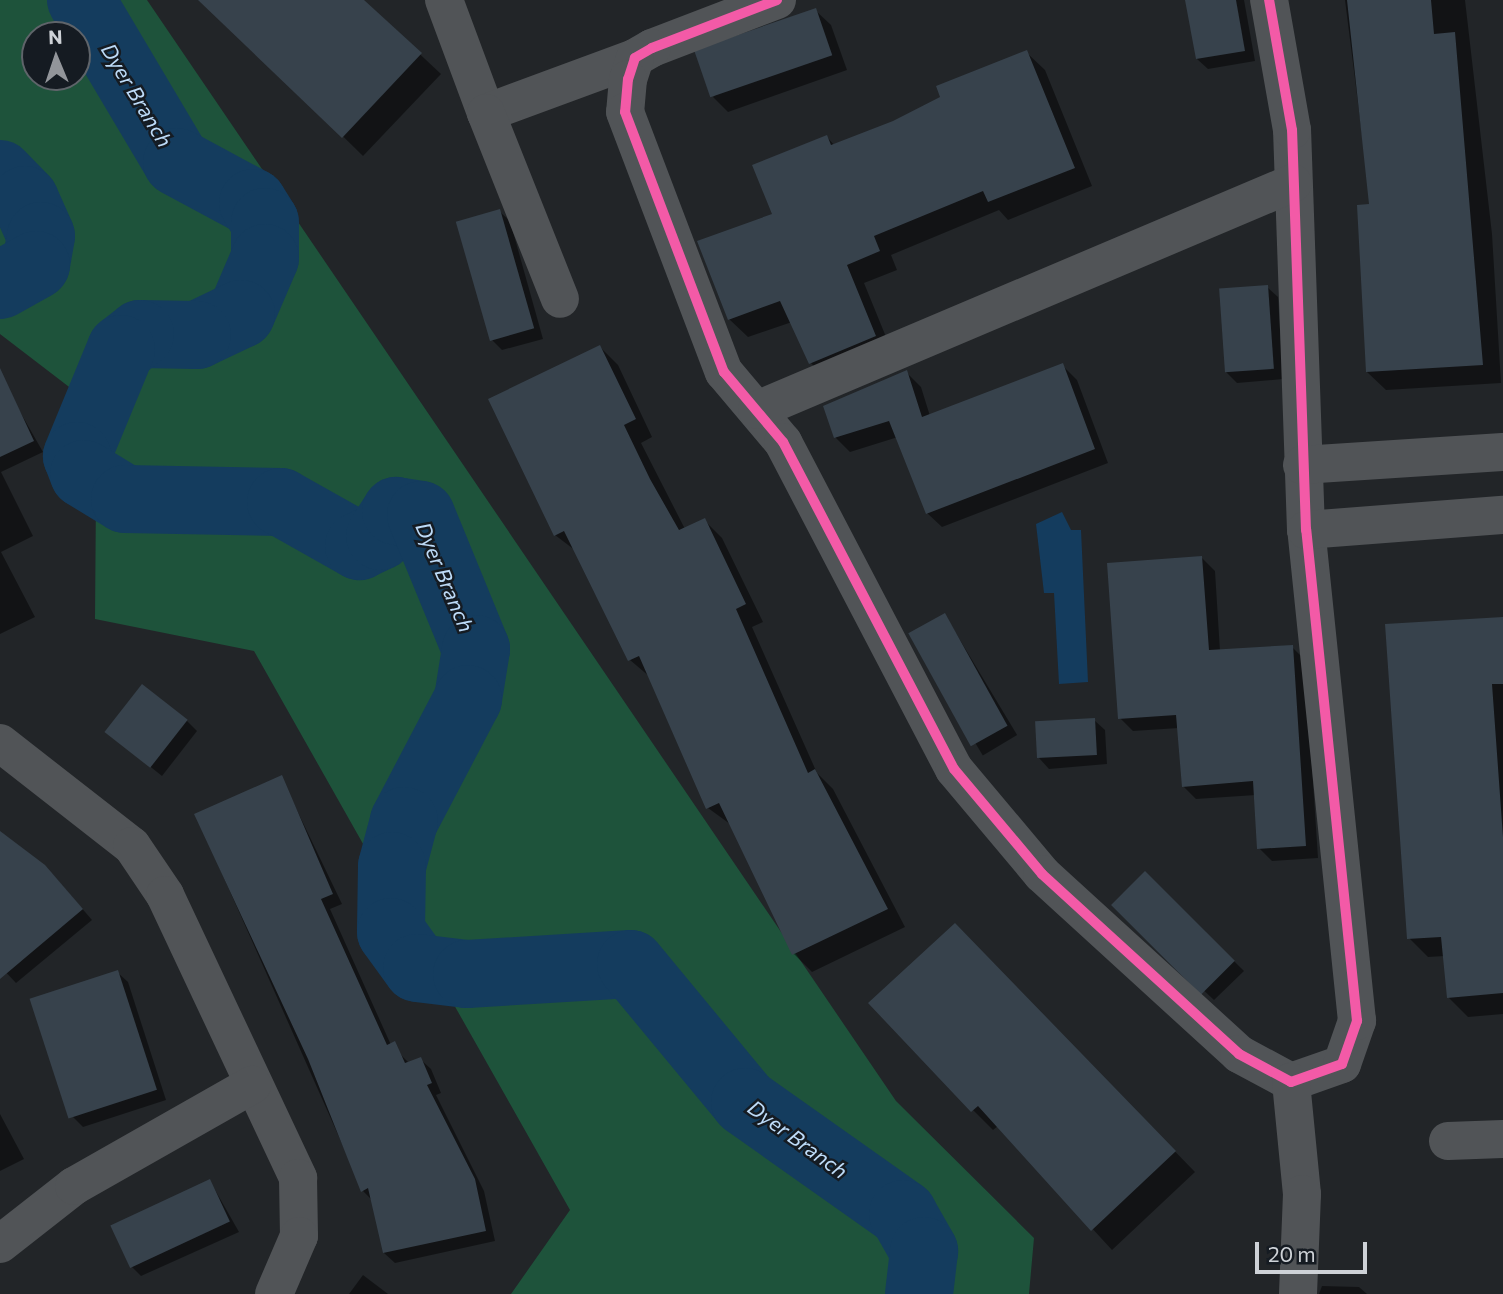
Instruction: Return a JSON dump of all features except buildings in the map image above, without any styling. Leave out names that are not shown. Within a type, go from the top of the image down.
[{"type":"street","points":[[444,0],[560,299]]},
{"type":"street","points":[[486,113],[635,58],[777,0]]},
{"type":"street","points":[[635,58],[625,112],[724,372],[783,442],[954,769],[1041,874],[1239,1054],[1291,1082],[1342,1064],[1357,1021],[1306,530],[1292,130],[1269,0]]},
{"type":"street","points":[[757,410],[1293,183]]},
{"type":"street","points":[[1302,465],[1503,452]]},
{"type":"street","points":[[1306,530],[1503,515]]},
{"type":"street","points":[[0,743],[132,846],[165,895],[298,1178],[299,1236],[274,1294]]},
{"type":"street","points":[[1291,1082],[1302,1194],[1298,1294]]},
{"type":"street","points":[[0,1244],[74,1186],[252,1085]]},
{"type":"street","points":[[1448,1141],[1503,1139]]},
{"type":"green space","points":[[0,0],[147,0],[896,1101],[1034,1238],[1029,1294],[511,1294],[570,1210],[254,651],[95,619],[96,491],[77,393],[0,334]]},
{"type":"water","points":[[1062,512],[1071,530],[1081,530],[1088,682],[1059,684],[1054,593],[1044,593],[1036,524]]},
{"type":"waterway","name":"Dyer Branch","points":[[81,0],[177,162],[253,203],[265,222],[265,258],[241,314],[197,335],[140,334],[121,349],[77,456],[84,474],[125,499],[281,502],[359,546],[380,536],[396,511],[421,515],[476,649],[468,699],[404,821],[392,866],[391,932],[417,968],[467,974],[631,964],[745,1102],[903,1214],[924,1251],[919,1294]]},
{"type":"waterway","name":"Dyer Branch","points":[[0,174],[25,200],[41,236],[36,265],[0,285]]},
{"type":"cycle path","points":[[777,0],[652,48],[635,58],[628,79],[625,112],[724,372],[783,442],[954,769],[1042,874],[1239,1054],[1291,1082],[1342,1064],[1357,1021],[1306,530],[1292,130],[1269,0]]}]
